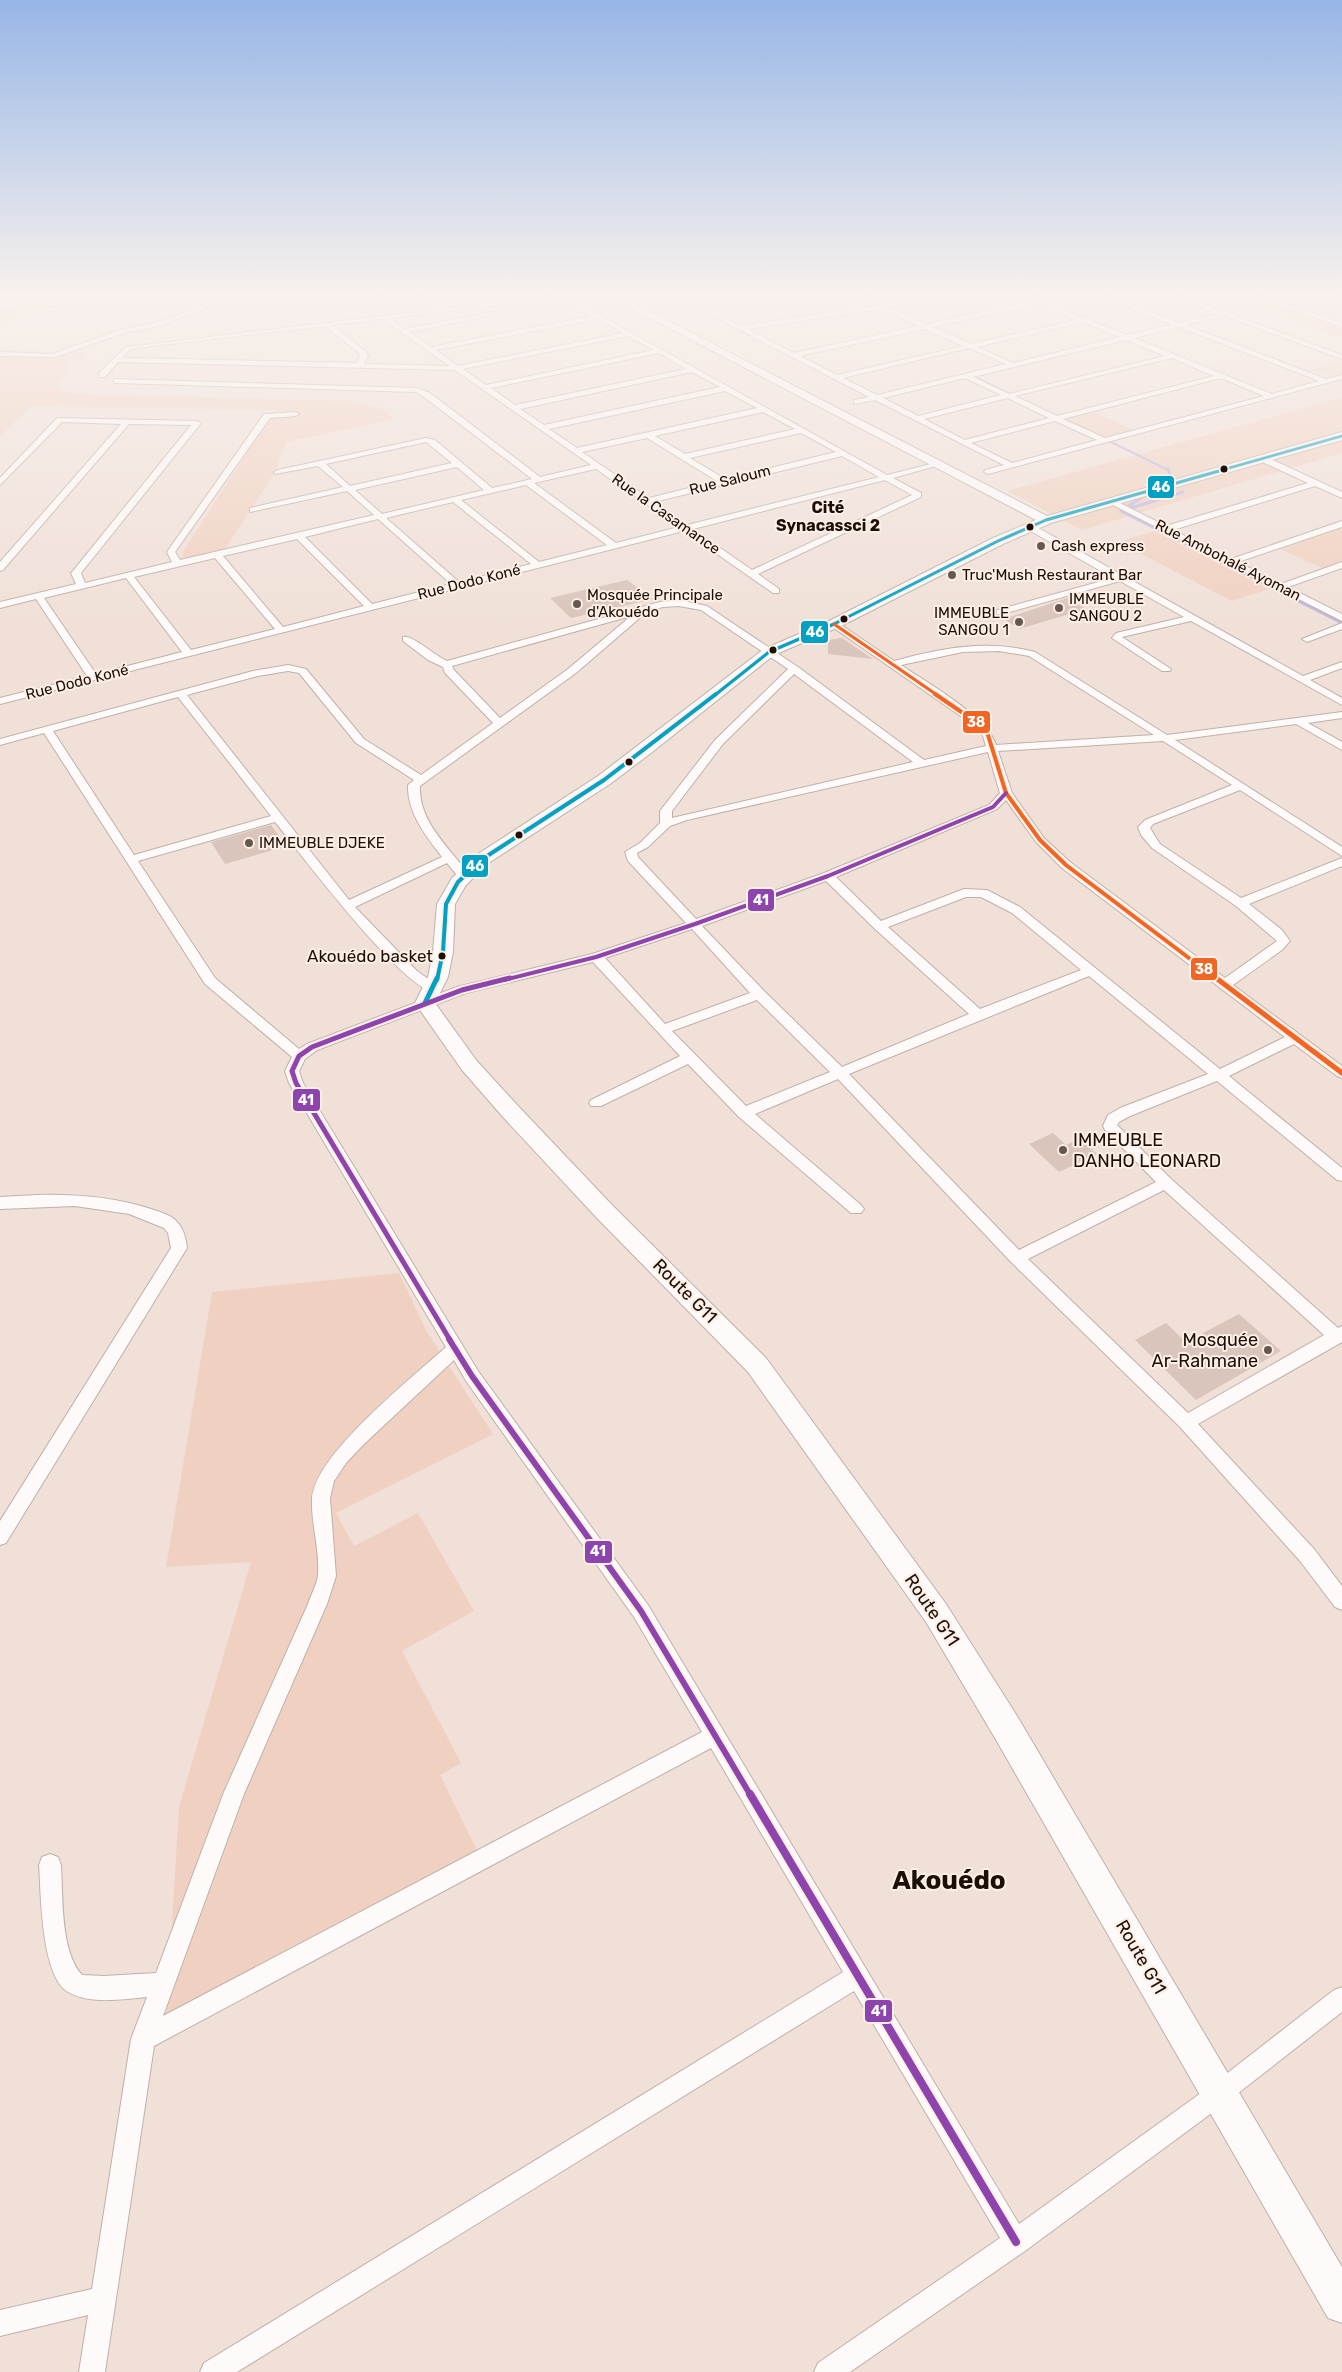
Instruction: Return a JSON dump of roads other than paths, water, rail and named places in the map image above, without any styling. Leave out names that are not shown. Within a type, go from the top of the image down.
[{"type":"main road","points":[[820,403],[1046,520]]},
{"type":"main road","points":[[1046,520],[1049,515],[1067,506],[1342,427]]},
{"type":"main road","points":[[429,996],[438,977],[443,952],[446,904],[458,882],[484,858],[604,780],[638,755],[769,652],[834,624],[880,599],[1046,520],[1113,503],[1342,436]]},
{"type":"main road","name":"Route G11","points":[[429,996],[470,1065],[511,1112],[604,1211],[757,1364],[936,1613],[1006,1727],[1342,2304]]},
{"type":"street","points":[[437,403],[539,480]]},
{"type":"street","name":"Rue la Casamance","points":[[507,403],[776,591]]},
{"type":"street","points":[[514,408],[539,403]]},
{"type":"street","points":[[543,428],[659,403]]},
{"type":"street","points":[[751,574],[918,494],[753,403]]},
{"type":"street","points":[[887,403],[1012,466]]},
{"type":"street","points":[[918,418],[981,403]]},
{"type":"street","points":[[1023,403],[1104,441]]},
{"type":"street","points":[[964,442],[1116,403]]},
{"type":"street","points":[[988,472],[1246,403]]},
{"type":"street","points":[[576,451],[764,409]]},
{"type":"street","points":[[178,564],[171,552],[267,416],[295,414]]},
{"type":"street","points":[[0,483],[60,420],[197,423],[76,573],[81,586]]},
{"type":"street","points":[[0,568],[127,422]]},
{"type":"street","points":[[684,457],[802,430]]},
{"type":"street","points":[[648,435],[723,482]]},
{"type":"street","points":[[278,472],[426,440],[432,442],[491,491]]},
{"type":"street","name":"Rue Saloum","points":[[647,501],[843,453]]},
{"type":"street","points":[[1264,459],[1342,495]]},
{"type":"street","points":[[320,463],[378,517],[457,585]]},
{"type":"street","points":[[253,510],[459,464]]},
{"type":"street","name":"Rue Dodo Koné","points":[[0,701],[939,464]]},
{"type":"street","points":[[0,604],[597,466]]},
{"type":"street","points":[[529,482],[614,546]]},
{"type":"street","points":[[1166,529],[1316,483]]},
{"type":"street","points":[[455,500],[537,565]]},
{"type":"street","name":"Rue Ambohalé Ayoman","points":[[1113,503],[1342,618]]},
{"type":"street","points":[[1231,562],[1342,524]]},
{"type":"street","points":[[1030,527],[1342,702]]},
{"type":"street","points":[[299,536],[370,607]]},
{"type":"street","points":[[217,554],[281,630]]},
{"type":"street","points":[[1280,587],[1342,566]]},
{"type":"street","points":[[128,575],[188,653]]},
{"type":"street","points":[[1000,612],[1122,578]]},
{"type":"street","points":[[38,596],[93,678]]},
{"type":"street","points":[[447,666],[454,661],[663,604],[679,603],[698,606],[794,669],[921,763]]},
{"type":"street","points":[[464,876],[427,830],[414,799],[412,791],[414,785],[572,671],[644,610]]},
{"type":"street","points":[[1166,669],[1121,642],[1117,638],[1119,634],[1194,618]]},
{"type":"street","points":[[834,624],[979,724],[988,735],[994,748],[1006,793],[1040,840],[1066,865],[1342,1073]]},
{"type":"street","points":[[1307,639],[1342,626]]},
{"type":"street","points":[[406,638],[432,658],[447,666],[449,672],[499,723]]},
{"type":"street","points":[[894,664],[944,651],[1010,648],[1032,654],[1342,852]]},
{"type":"street","points":[[1304,679],[1342,665]]},
{"type":"street","points":[[0,742],[257,674],[288,668],[302,670],[349,730],[360,741],[420,779]]},
{"type":"street","points":[[666,824],[666,811],[719,742],[794,669]]},
{"type":"street","points":[[181,694],[347,906],[412,974],[429,996]]},
{"type":"street","points":[[1342,715],[1300,722],[1165,738],[994,748],[684,817],[666,824],[630,855],[651,880],[695,924],[759,994],[840,1073],[1017,1258],[1186,1422],[1307,1555],[1342,1601]]},
{"type":"street","points":[[1300,722],[1342,747]]},
{"type":"street","points":[[47,730],[210,981],[299,1056]]},
{"type":"street","points":[[1224,985],[1278,948],[1284,941],[1278,932],[1240,903],[1156,846],[1147,835],[1144,827],[1149,822],[1241,786]]},
{"type":"street","points":[[1006,793],[993,807],[828,876],[695,924],[596,957],[462,990],[429,996],[312,1047],[299,1056],[292,1071],[296,1083],[478,1384],[642,1611],[1016,2242]]},
{"type":"street","points":[[130,860],[277,818]]},
{"type":"street","points":[[347,906],[449,858]]},
{"type":"street","points":[[1240,903],[1342,862]]},
{"type":"street","points":[[828,876],[878,926],[978,1015]]},
{"type":"street","points":[[878,926],[964,893],[982,893],[1016,910],[1217,1076],[1342,1176]]},
{"type":"street","points":[[596,957],[663,1030],[744,1113],[856,1208]]},
{"type":"street","points":[[744,1113],[978,1015],[1090,971]]},
{"type":"street","points":[[663,1030],[759,994]]},
{"type":"street","points":[[1186,1422],[1339,1335],[1166,1183],[1110,1126],[1113,1119],[1125,1112],[1217,1076],[1294,1038]]},
{"type":"street","points":[[596,1103],[690,1057]]},
{"type":"street","points":[[1017,1258],[1166,1183]]},
{"type":"street","points":[[0,1203],[39,1200],[88,1201],[129,1207],[171,1225],[177,1234],[179,1248],[0,1537]]},
{"type":"street","points":[[92,2372],[143,2039],[234,1792],[317,1604],[327,1576],[321,1498],[326,1478],[340,1458],[358,1439],[456,1349]]},
{"type":"street","points":[[143,2039],[716,1734]]},
{"type":"street","points":[[50,1865],[58,1953],[65,1973],[75,1984],[90,1988],[163,1984]]},
{"type":"street","points":[[212,2372],[857,1976]]},
{"type":"street","points":[[827,2372],[1016,2242],[1220,2093],[1342,1998]]},
{"type":"street","points":[[0,2323],[103,2299]]},
{"type":"waterway","points":[[1058,416],[1082,428]]},
{"type":"waterway","points":[[1105,439],[1168,470]]},
{"type":"waterway","points":[[1158,486],[1171,478],[1168,469]]},
{"type":"waterway","points":[[1131,508],[1183,492]]},
{"type":"waterway","points":[[1147,494],[1121,511],[1342,623]]},
{"type":"place","name":"Cash express","points":[[1041,546]]},
{"type":"place","name":"Truc'Mush Restaurant Bar","points":[[952,575]]},
{"type":"place","name":"Mosquée Principale d'Akouédo","points":[[577,604]]},
{"type":"place","name":"IMMEUBLE SANGOU 2","points":[[1059,608]]},
{"type":"place","name":"IMMEUBLE SANGOU 1","points":[[1019,622]]},
{"type":"place","name":"IMMEUBLE DJEKE","points":[[249,843]]},
{"type":"place","name":"Akouédo basket","points":[[442,956]]},
{"type":"place","name":"IMMEUBLE DANHO LEONARD","points":[[1063,1150]]},
{"type":"place","name":"Mosquée Ar-Rahmane","points":[[1268,1350]]},
{"type":"district","name":"Cité Synacassci 2","points":[[828,516]]},
{"type":"district","name":"Akouédo","points":[[949,1880]]}]
